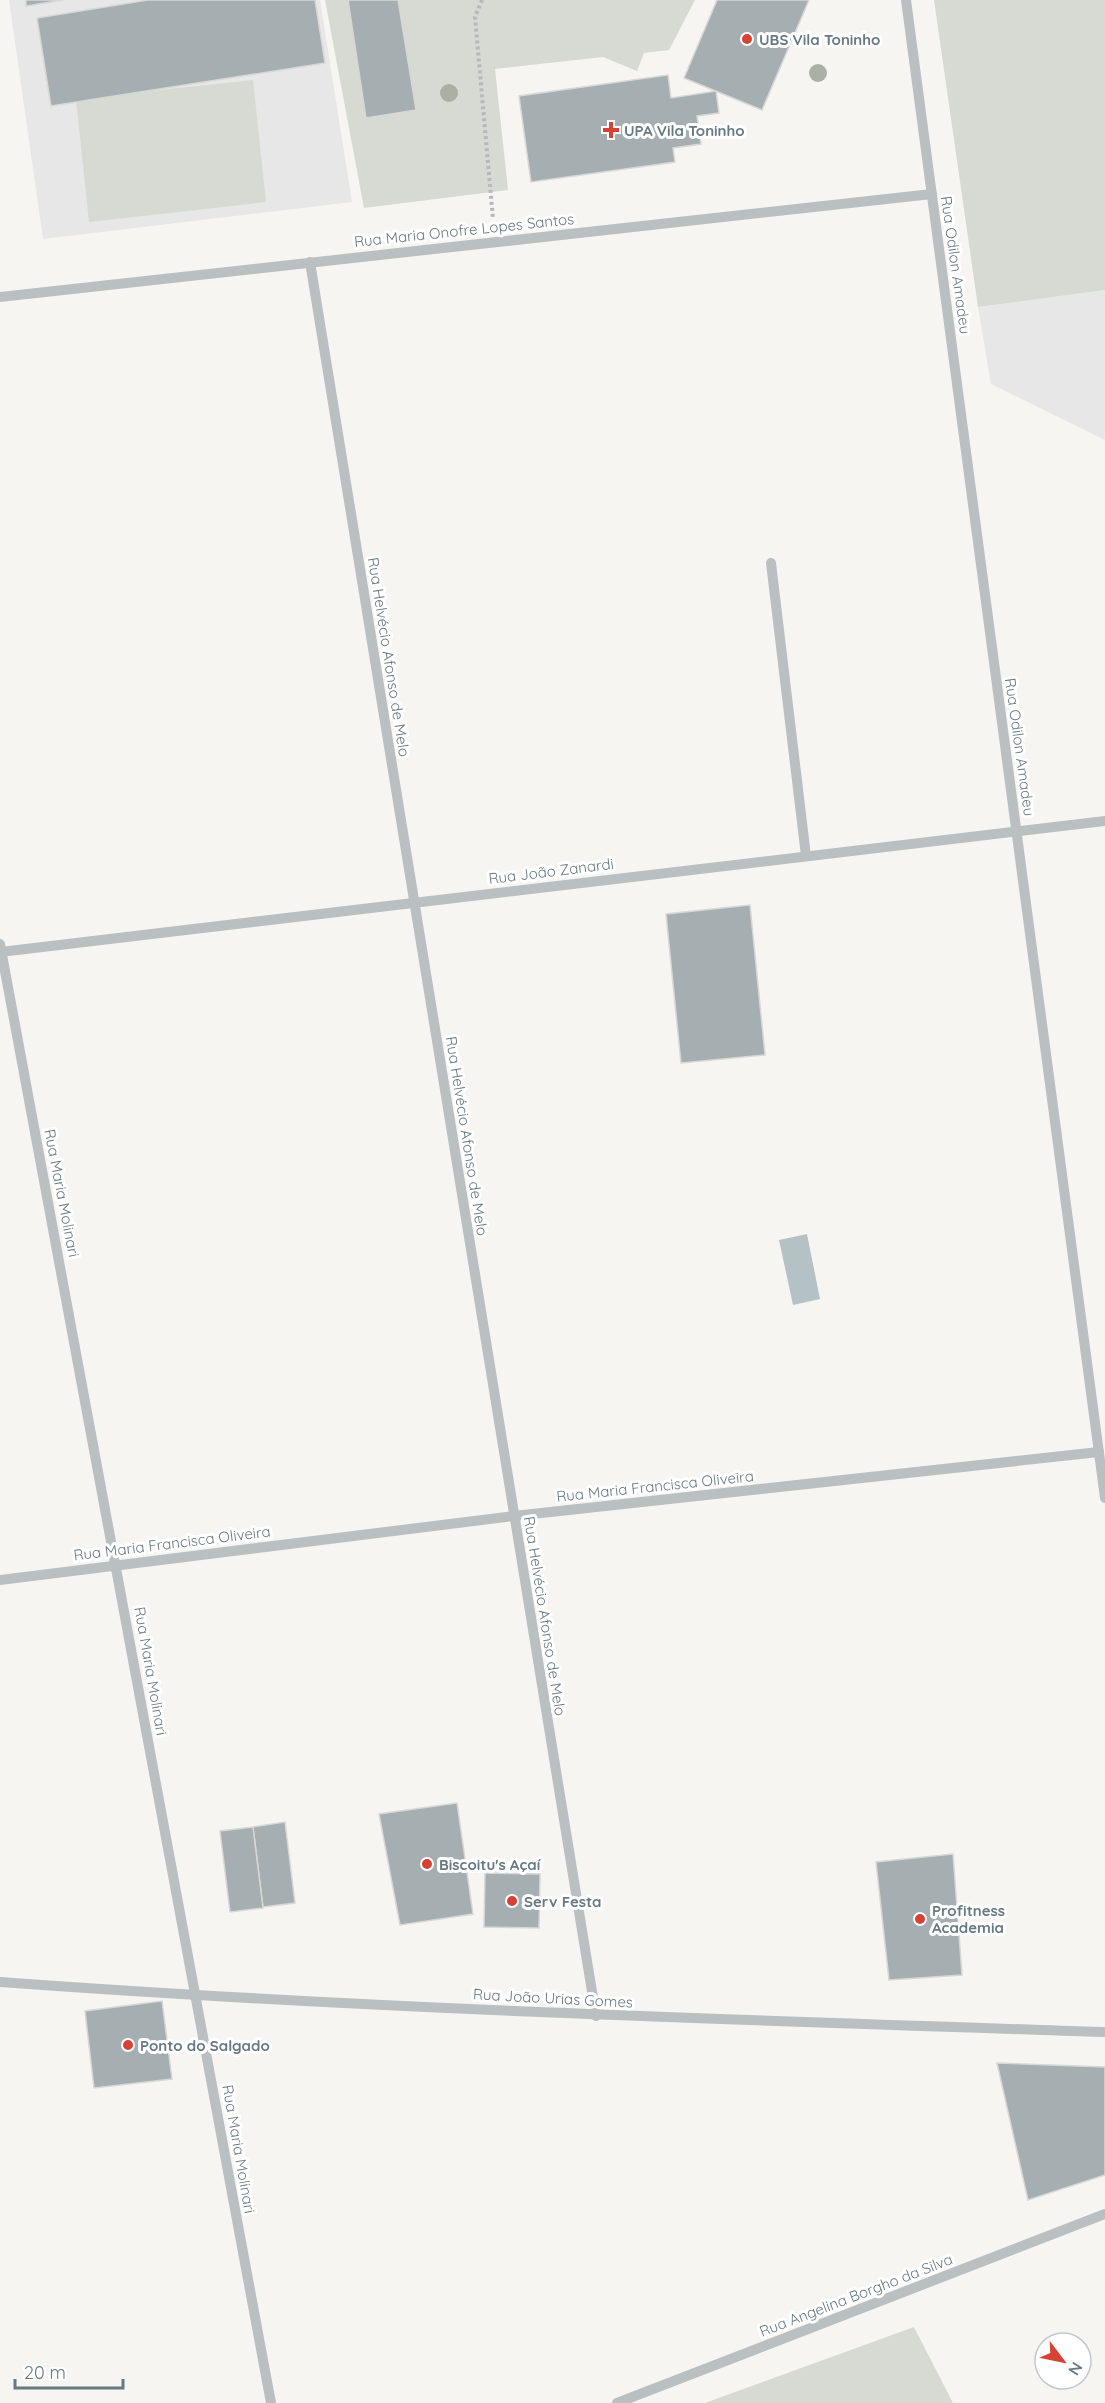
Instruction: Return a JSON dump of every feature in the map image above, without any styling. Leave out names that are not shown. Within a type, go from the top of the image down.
[{"type":"street","name":"Rua Odilon Amadeu","points":[[906,0],[1105,1498]]},
{"type":"street","name":"Rua Maria Onofre Lopes Santos","points":[[0,297],[932,194]]},
{"type":"street","name":"Rua Helvécio Afonso de Melo","points":[[310,262],[596,2016]]},
{"type":"street","points":[[771,563],[806,856]]},
{"type":"street","name":"Rua João Zanardi","points":[[0,949],[1105,821]]},
{"type":"street","name":"Rua Maria Molinari","points":[[0,949],[117,1565],[271,2403]]},
{"type":"street","name":"Rua Maria Francisca Oliveira","points":[[0,1580],[514,1516],[1099,1452]]},
{"type":"street","name":"Rua João Urias Gomes","points":[[0,1982],[196,1996],[596,2016],[1105,2032]]},
{"type":"street","name":"Rua Angelina Borgho da Silva","points":[[617,2403],[1105,2214]]},
{"type":"path","points":[[482,0],[475,17],[495,242]]},
{"type":"shaded area","points":[[9,0],[320,0],[352,202],[43,239]]},
{"type":"shaded area","points":[[325,0],[695,0],[669,50],[644,53],[637,71],[603,57],[495,69],[508,190],[364,208]]},
{"type":"shaded area","points":[[934,0],[1105,0],[1105,290],[978,307]]},
{"type":"shaded area","points":[[253,80],[266,202],[89,222],[76,99]]},
{"type":"shaded area","points":[[1105,290],[1105,440],[991,384],[978,307]]},
{"type":"shaded area","points":[[807,1234],[820,1299],[793,1305],[779,1240]]},
{"type":"shaded area","points":[[914,2327],[953,2403],[705,2403]]},
{"type":"building","points":[[26,0],[63,0],[26,6]]},
{"type":"building","points":[[148,0],[315,0],[325,63],[51,106],[37,18]]},
{"type":"building","points":[[348,0],[398,0],[416,110],[366,118]]},
{"type":"building","name":"UBS Vila Toninho","points":[[717,0],[809,0],[762,110],[684,78]]},
{"type":"building","name":"UPA Vila Toninho","points":[[668,75],[671,98],[716,91],[719,113],[697,116],[701,144],[673,148],[675,162],[531,182],[519,96]]},
{"type":"building","points":[[750,905],[765,1055],[681,1063],[666,914]]},
{"type":"building","name":"Biscoitu's Açaí","points":[[457,1803],[473,1914],[400,1925],[379,1814]]},
{"type":"building","points":[[285,1822],[295,1903],[263,1907],[253,1827]]},
{"type":"building","points":[[253,1827],[263,1908],[230,1912],[220,1831]]},
{"type":"building","name":"Profitness Academia","points":[[953,1854],[962,1975],[889,1980],[876,1862]]},
{"type":"building","name":"Serv Festa","points":[[485,1873],[540,1874],[539,1928],[484,1927]]},
{"type":"building","name":"Ponto do Salgado","points":[[162,2001],[172,2079],[94,2088],[85,2011]]},
{"type":"building","points":[[997,2063],[1105,2067],[1105,2175],[1028,2200]]},
{"type":"place","name":"UBS Vila Toninho","points":[[747,39]]},
{"type":"place","name":"UPA Vila Toninho","points":[[611,130]]},
{"type":"place","name":"Biscoitu's Açaí","points":[[427,1864]]},
{"type":"place","name":"Serv Festa","points":[[512,1901]]},
{"type":"place","name":"Profitness Academia","points":[[920,1919]]},
{"type":"place","name":"Ponto do Salgado","points":[[128,2045]]}]
